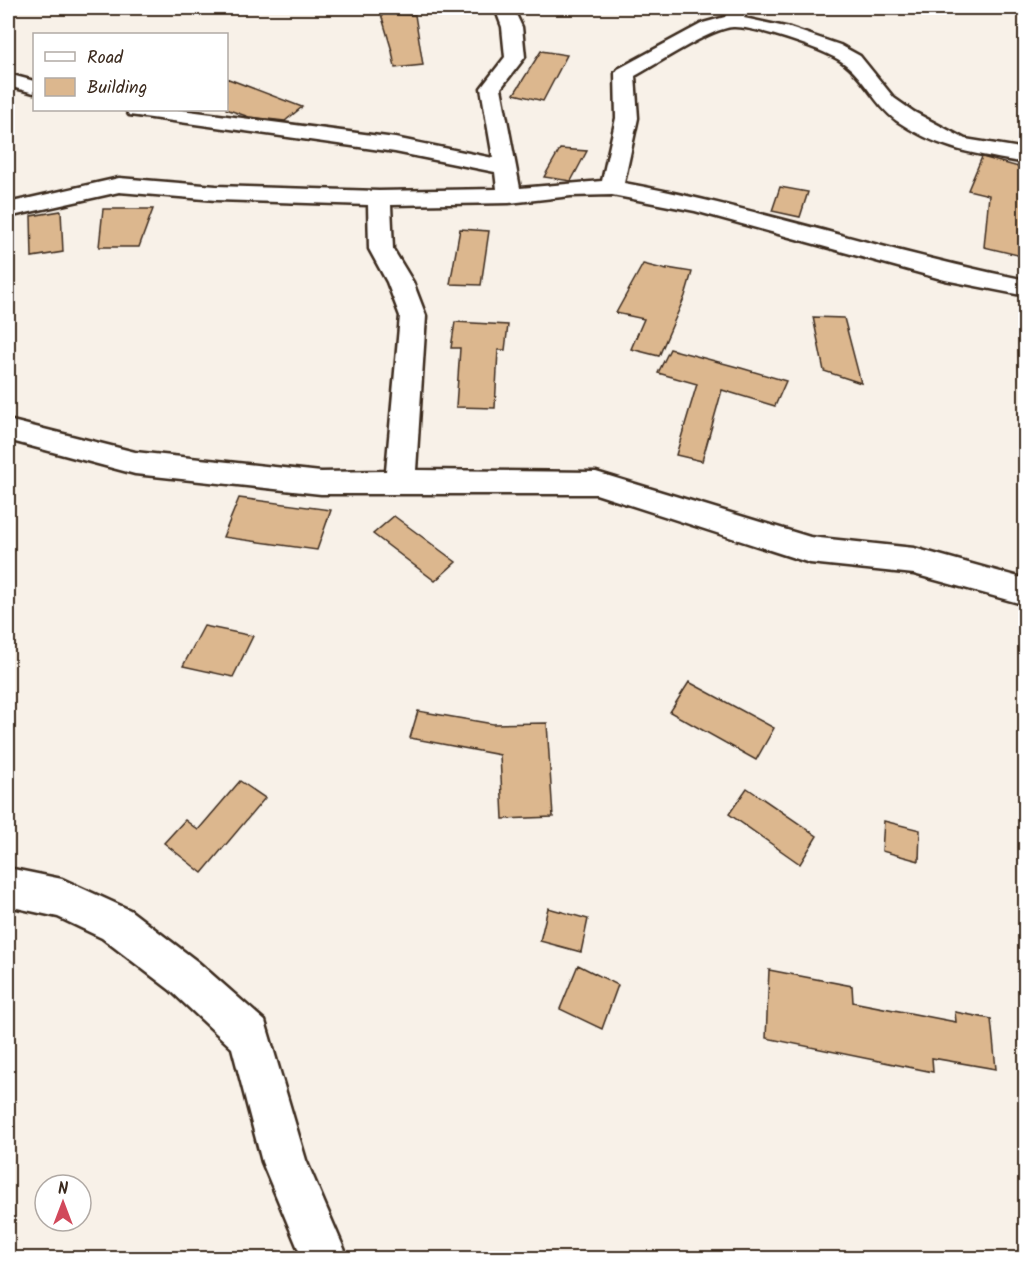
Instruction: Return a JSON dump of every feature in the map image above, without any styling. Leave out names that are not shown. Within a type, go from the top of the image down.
[{"type":"street","points":[[504,8],[512,27],[515,57],[491,88],[506,167],[509,196]]},
{"type":"street","points":[[612,188],[627,118],[625,73],[736,14],[833,49],[853,60],[887,102],[906,117],[959,145],[1026,156]]},
{"type":"street","points":[[8,80],[33,87]]},
{"type":"street","points":[[144,111],[395,145],[506,167]]},
{"type":"street","points":[[8,210],[119,185],[216,193],[379,198],[509,196],[571,189],[612,188],[698,204],[945,272],[1026,288]]},
{"type":"street","points":[[379,198],[381,249],[400,282],[413,316],[400,483]]},
{"type":"street","points":[[8,430],[135,463],[321,483],[528,480],[596,483],[752,534],[810,550],[914,561],[1026,592]]},
{"type":"street","points":[[8,887],[62,898],[116,924],[183,976],[250,1036],[284,1162],[325,1258]]},
{"type":"building","points":[[381,14],[415,15],[423,65],[395,68]]},
{"type":"building","points":[[541,51],[567,55],[543,101],[514,94]]},
{"type":"building","points":[[228,79],[302,107],[285,121],[249,117],[228,110]]},
{"type":"building","points":[[560,149],[587,151],[571,181],[544,177]]},
{"type":"building","points":[[982,157],[1026,169],[1026,257],[984,247],[989,195],[968,190]]},
{"type":"building","points":[[780,187],[808,192],[800,217],[772,211]]},
{"type":"building","points":[[103,209],[153,209],[139,247],[99,247]]},
{"type":"building","points":[[61,211],[63,252],[32,257],[31,216]]},
{"type":"building","points":[[460,229],[489,231],[481,285],[450,284]]},
{"type":"building","points":[[643,264],[667,270],[667,268],[692,272],[685,296],[659,356],[631,349],[644,319],[616,313]]},
{"type":"building","points":[[813,317],[844,318],[861,383],[824,371]]},
{"type":"building","points":[[455,322],[508,325],[505,350],[498,350],[495,408],[456,407],[460,348],[451,348]]},
{"type":"building","points":[[670,349],[786,381],[775,406],[722,390],[702,461],[676,455],[697,384],[658,373]]},
{"type":"building","points":[[239,498],[331,510],[317,550],[223,537]]},
{"type":"building","points":[[394,516],[456,562],[435,581],[373,534]]},
{"type":"building","points":[[204,626],[253,636],[233,677],[183,666]]},
{"type":"building","points":[[689,682],[774,728],[756,760],[670,712]]},
{"type":"building","points":[[418,711],[493,724],[547,723],[553,817],[503,819],[500,755],[410,738]]},
{"type":"building","points":[[240,781],[265,798],[202,873],[164,843],[185,820],[198,830]]},
{"type":"building","points":[[747,788],[817,836],[800,864],[729,814]]},
{"type":"building","points":[[884,821],[920,830],[919,861],[882,851]]},
{"type":"building","points":[[548,908],[588,919],[581,952],[540,941]]},
{"type":"building","points":[[578,965],[618,985],[602,1029],[560,1009]]},
{"type":"building","points":[[769,970],[852,986],[853,1002],[956,1022],[955,1012],[991,1019],[996,1069],[932,1058],[933,1072],[766,1038]]}]
